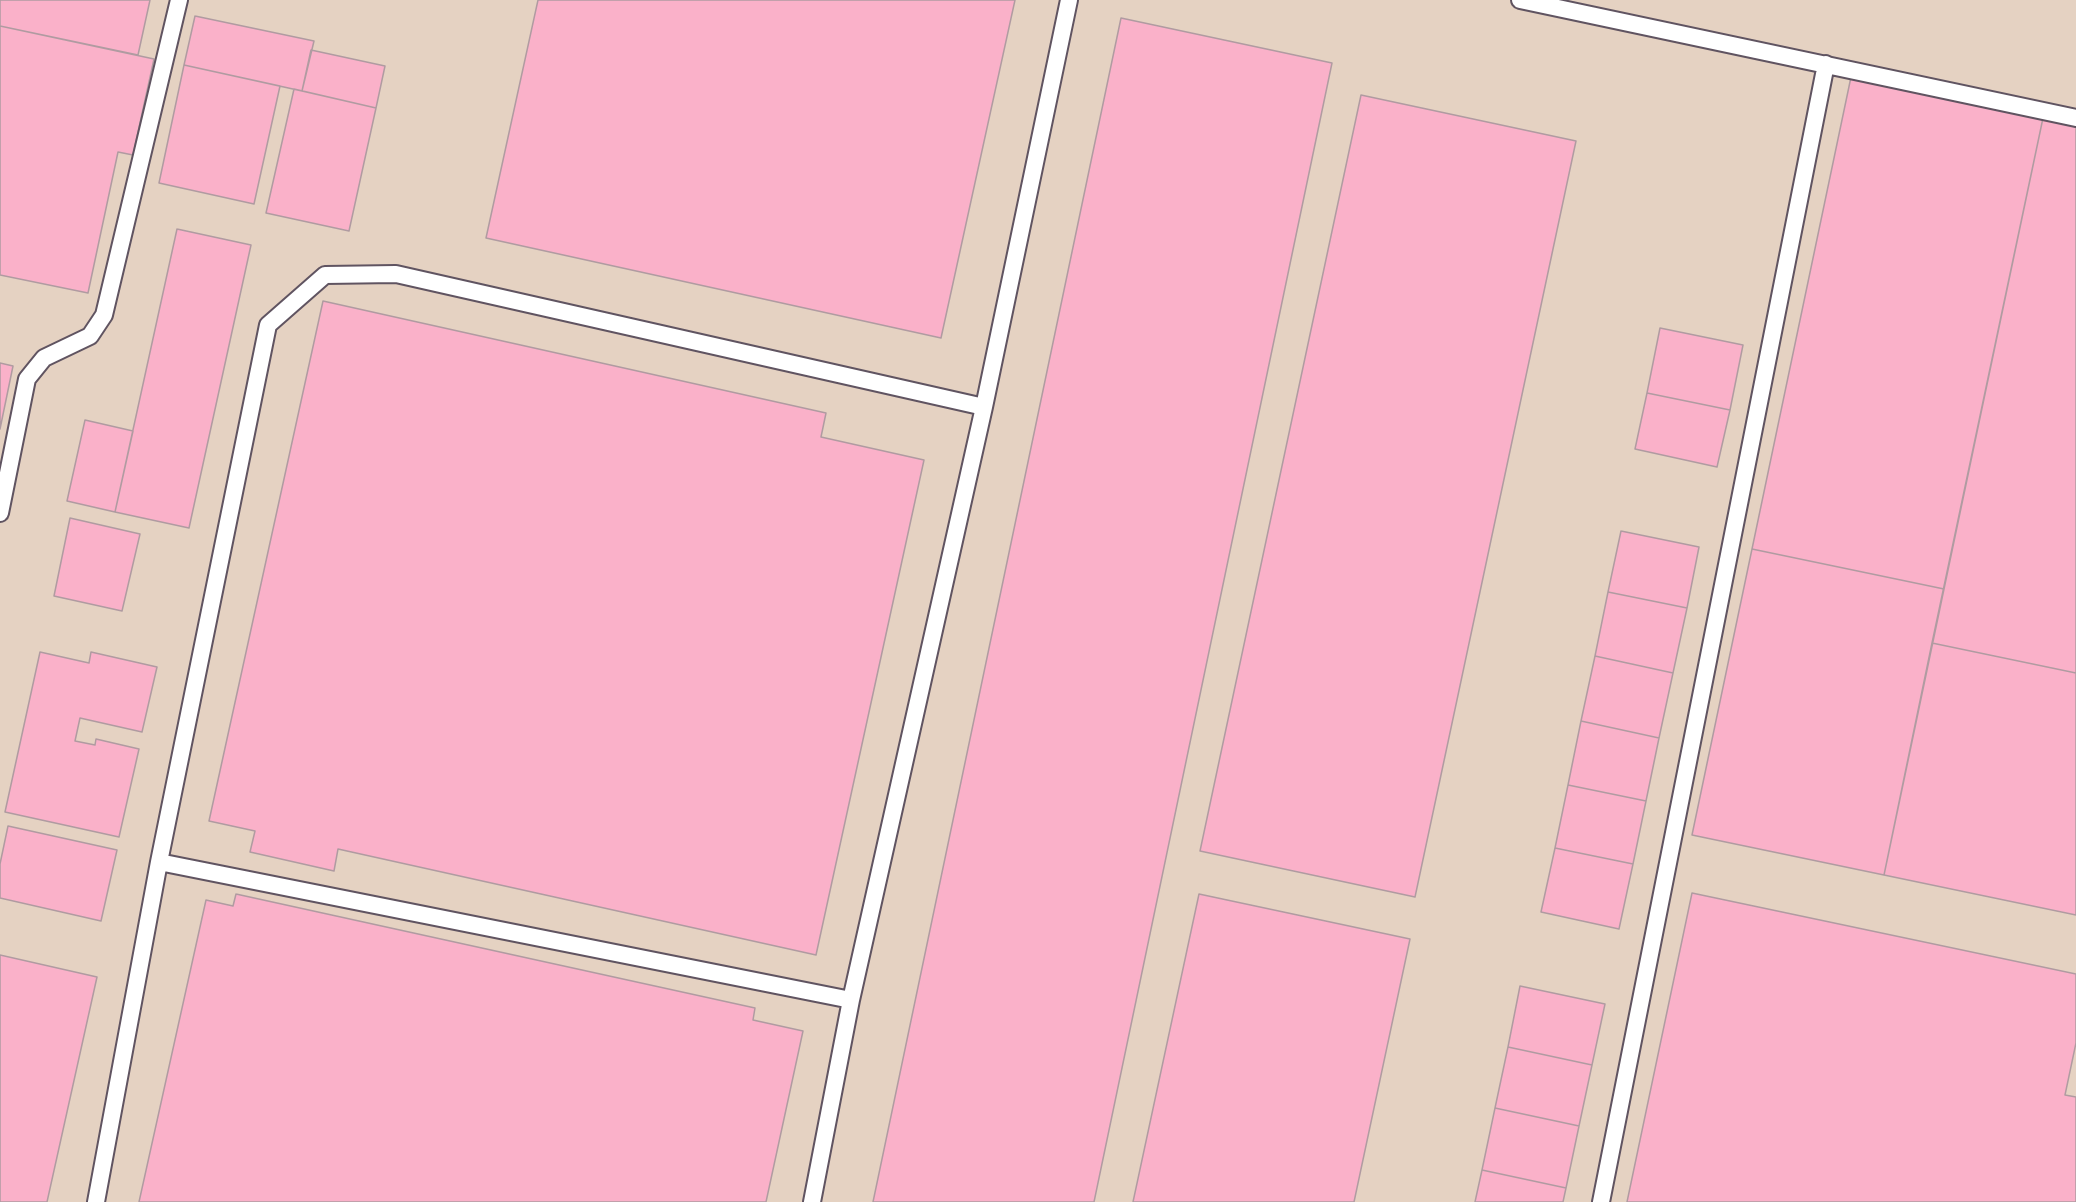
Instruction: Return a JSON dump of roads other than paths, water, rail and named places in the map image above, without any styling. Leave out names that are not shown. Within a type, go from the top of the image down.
[{"type":"lane","points":[[0,513],[27,379],[44,358],[90,336],[104,315],[179,0]]},
{"type":"lane","points":[[812,1202],[851,1000],[984,407],[1069,0]]},
{"type":"lane","points":[[1520,0],[2076,118]]},
{"type":"lane","points":[[1601,1202],[1826,64]]},
{"type":"lane","points":[[96,1202],[159,862],[268,325],[325,275],[396,274],[984,407]]},
{"type":"lane","points":[[159,862],[851,1000]]}]
